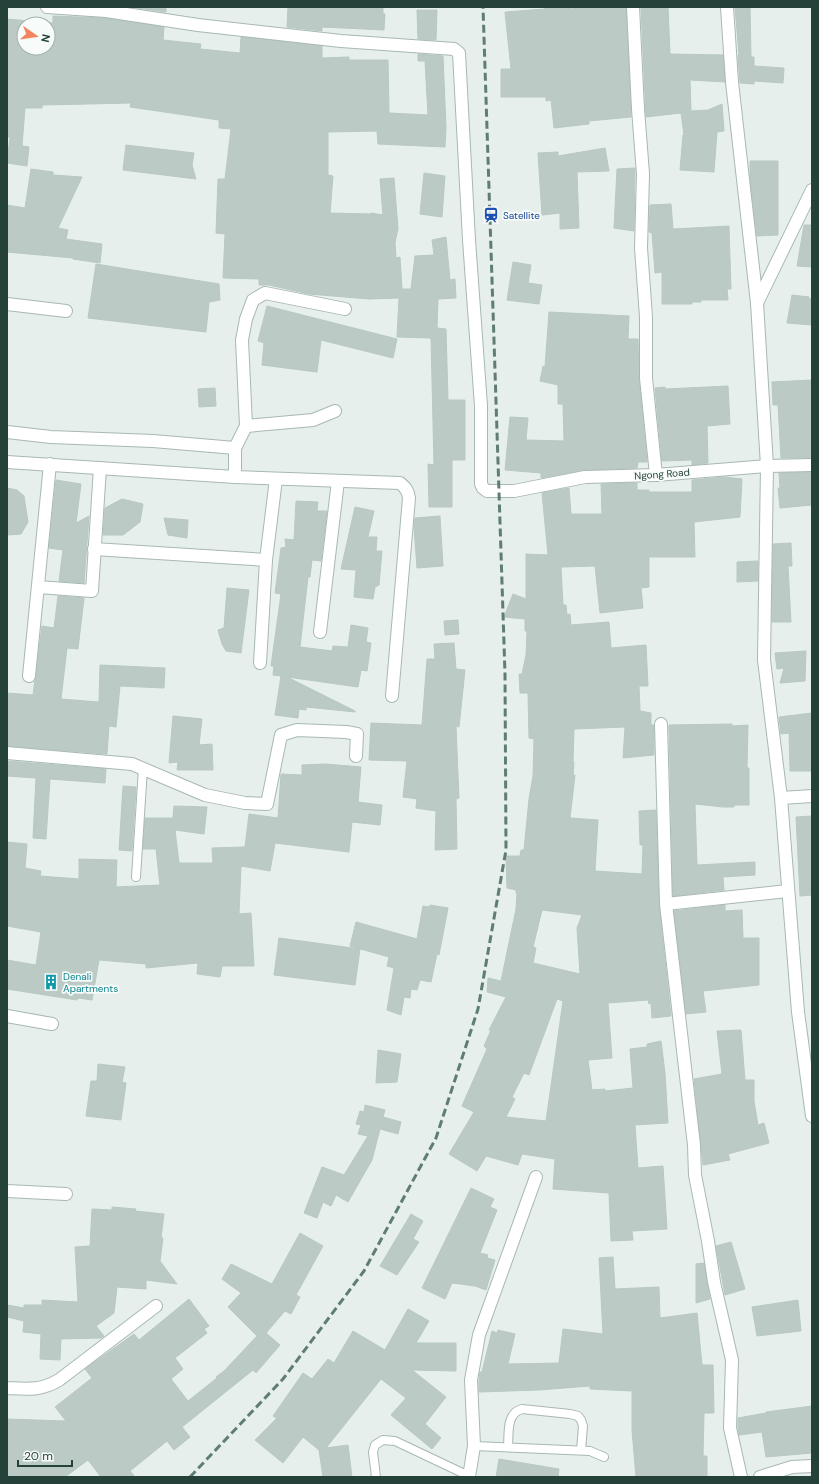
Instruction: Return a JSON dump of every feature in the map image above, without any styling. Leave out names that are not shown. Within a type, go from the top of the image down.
[{"type":"street","name":"Ngong Road","points":[[47,7],[106,11],[198,25],[341,41],[454,49],[459,53],[469,240],[481,406],[481,484],[487,491],[514,491],[585,477],[656,475],[767,466],[812,465]]},
{"type":"street","points":[[633,7],[643,174],[641,248],[646,317],[646,378],[656,475]]},
{"type":"street","points":[[727,7],[732,82],[757,303],[767,466],[764,660],[781,798],[798,1012],[812,1116]]},
{"type":"street","points":[[757,303],[812,190]]},
{"type":"street","points":[[235,477],[235,448],[246,426],[242,340],[246,319],[253,300],[265,293],[345,310]]},
{"type":"street","points":[[7,304],[66,311]]},
{"type":"street","points":[[246,426],[313,420],[335,411]]},
{"type":"street","points":[[7,432],[51,437],[153,441],[235,448]]},
{"type":"street","points":[[7,462],[235,477],[400,483],[406,487],[408,492],[392,696]]},
{"type":"street","points":[[29,676],[50,464]]},
{"type":"street","points":[[38,587],[92,591],[100,468]]},
{"type":"street","points":[[260,663],[266,560],[276,479]]},
{"type":"street","points":[[320,632],[338,481]]},
{"type":"street","points":[[94,549],[266,560]]},
{"type":"street","points":[[661,724],[666,904],[694,1145],[695,1175],[708,1241],[714,1282],[732,1360],[730,1428],[741,1477]]},
{"type":"street","points":[[7,753],[132,764],[205,795],[245,803],[267,804],[281,735],[297,730],[346,732],[357,734],[356,756]]},
{"type":"street","points":[[781,798],[812,796]]},
{"type":"street","points":[[666,904],[788,891]]},
{"type":"street","points":[[7,1016],[52,1024]]},
{"type":"street","points":[[469,1477],[474,1446],[471,1380],[479,1336],[536,1177]]},
{"type":"street","points":[[7,1191],[66,1194]]},
{"type":"street","points":[[7,1388],[34,1390],[48,1386],[59,1380],[156,1306]]},
{"type":"street","points":[[760,1477],[792,1467],[812,1466]]},
{"type":"lane","points":[[136,877],[143,768]]},
{"type":"lane","points":[[508,1447],[511,1418],[517,1411],[522,1409],[578,1416],[583,1426],[581,1450]]},
{"type":"lane","points":[[376,1477],[373,1452],[375,1445],[383,1440],[395,1441],[469,1477]]},
{"type":"lane","points":[[474,1446],[581,1450],[590,1451],[604,1457]]},
{"type":"building","points":[[130,7],[166,7],[166,12]]},
{"type":"building","points":[[288,7],[383,7],[383,14],[385,14],[384,30],[322,27],[322,31],[287,27]]},
{"type":"building","points":[[545,7],[570,7],[570,9],[591,7],[626,7],[631,117],[589,121],[589,124],[554,128],[551,100],[546,101],[546,97],[501,97],[501,69],[511,69],[505,12],[545,9]]},
{"type":"building","points":[[641,7],[668,7],[670,54],[723,55],[725,82],[690,80],[691,111],[708,110],[722,104],[724,131],[717,132],[714,172],[680,170],[684,135],[681,113],[646,117]]},
{"type":"building","points":[[735,7],[750,7],[751,57],[754,57],[754,66],[784,68],[783,83],[754,81],[754,84],[740,83]]},
{"type":"building","points":[[417,10],[437,10],[436,40],[418,39]]},
{"type":"building","points":[[56,16],[105,18],[164,27],[163,40],[201,44],[200,49],[240,53],[241,37],[322,46],[322,58],[349,57],[349,60],[388,60],[389,113],[428,115],[425,61],[418,61],[418,54],[443,56],[446,127],[445,147],[378,144],[377,131],[328,132],[328,175],[333,176],[330,213],[371,213],[383,215],[380,179],[394,178],[398,229],[395,242],[396,258],[400,257],[402,289],[411,289],[415,256],[434,255],[432,240],[446,237],[450,280],[455,279],[456,298],[438,299],[437,328],[446,329],[448,400],[465,400],[465,460],[452,460],[452,507],[429,507],[428,464],[434,465],[431,338],[397,337],[399,298],[369,299],[309,294],[269,285],[259,285],[259,279],[223,278],[225,234],[216,233],[218,179],[225,179],[231,129],[219,128],[219,120],[130,107],[131,103],[42,105],[42,108],[25,108],[22,146],[29,147],[27,166],[7,163],[10,137],[7,137],[7,19],[16,20],[16,56],[56,56]]},
{"type":"building","points":[[126,145],[194,153],[192,165],[196,179],[123,170]]},
{"type":"building","points":[[605,148],[609,171],[577,172],[579,228],[560,229],[560,213],[542,215],[538,153],[558,152],[558,156]]},
{"type":"building","points":[[750,161],[778,161],[778,235],[757,236],[750,178]]},
{"type":"building","points":[[635,168],[634,231],[614,228],[617,169]]},
{"type":"building","points":[[31,169],[53,172],[53,175],[82,177],[58,228],[68,230],[66,239],[102,244],[100,263],[73,258],[7,252],[7,205],[25,208]]},
{"type":"building","points":[[424,173],[445,176],[442,217],[420,214]]},
{"type":"building","points":[[671,204],[673,229],[729,226],[731,289],[727,289],[728,300],[701,300],[701,302],[692,302],[692,304],[662,304],[662,272],[655,273],[652,233],[649,232],[650,205]]},
{"type":"building","points":[[804,225],[812,225],[812,267],[797,266]]},
{"type":"building","points":[[513,262],[531,265],[528,283],[542,285],[539,304],[507,300]]},
{"type":"building","points":[[96,264],[219,284],[220,300],[209,302],[206,332],[88,318]]},
{"type":"building","points":[[792,295],[809,297],[809,299],[812,299],[812,325],[787,323]]},
{"type":"building","points":[[267,306],[397,339],[393,358],[321,340],[317,372],[262,365],[264,343],[258,341]]},
{"type":"building","points":[[549,312],[629,316],[628,339],[638,339],[639,379],[647,462],[638,462],[637,468],[585,470],[541,478],[541,473],[505,470],[510,417],[528,418],[526,440],[564,441],[563,404],[558,404],[558,385],[540,381],[543,366],[545,367]]},
{"type":"building","points":[[812,380],[812,458],[781,458],[778,405],[773,405],[772,382]]},
{"type":"building","points":[[728,386],[730,424],[707,426],[708,463],[692,465],[692,460],[662,461],[655,388],[665,387],[665,389]]},
{"type":"building","points":[[215,388],[216,406],[199,407],[198,389]]},
{"type":"building","points":[[812,472],[812,505],[780,508],[778,488],[780,488],[779,473]]},
{"type":"building","points":[[725,477],[742,479],[740,517],[694,522],[695,557],[649,557],[649,587],[641,588],[643,608],[600,613],[595,566],[561,567],[563,605],[566,605],[567,615],[570,614],[571,625],[609,622],[611,648],[646,645],[648,686],[639,686],[640,711],[651,713],[651,725],[654,725],[654,755],[623,758],[625,727],[574,729],[573,775],[575,775],[570,818],[598,820],[595,871],[642,874],[643,845],[640,845],[639,811],[656,810],[659,905],[671,1016],[652,1018],[651,1003],[649,1004],[648,1000],[608,1003],[612,1058],[588,1060],[592,1090],[605,1089],[605,1091],[633,1088],[630,1049],[647,1047],[647,1044],[661,1041],[665,1073],[668,1123],[635,1125],[638,1168],[663,1166],[667,1229],[632,1231],[633,1240],[611,1241],[609,1193],[553,1189],[555,1159],[522,1154],[518,1165],[486,1156],[477,1171],[449,1154],[474,1112],[462,1106],[487,1049],[484,1046],[491,1030],[489,1030],[506,997],[487,992],[488,978],[501,981],[516,909],[517,893],[516,890],[507,888],[506,856],[520,856],[521,850],[524,850],[533,776],[534,739],[529,738],[528,693],[520,693],[519,674],[522,674],[526,655],[527,631],[525,631],[525,619],[504,617],[513,594],[526,599],[526,554],[548,555],[542,493],[569,488],[571,514],[602,514],[601,484],[637,483],[637,490],[649,490],[649,492],[692,492],[692,480]],"holes":[[[542,910],[582,915],[577,928],[580,974],[533,963],[536,948],[533,947]],[[557,999],[563,1001],[546,1121],[506,1117],[515,1099],[512,1097],[524,1073],[529,1075]]]},
{"type":"building","points":[[56,480],[81,484],[76,523],[89,516],[84,583],[59,581],[63,550],[49,548]]},
{"type":"building","points":[[7,488],[17,490],[24,496],[28,522],[21,534],[7,535]]},
{"type":"building","points":[[122,499],[143,504],[140,522],[123,535],[103,535],[105,508]]},
{"type":"building","points":[[296,501],[318,502],[317,511],[327,511],[321,561],[312,560],[310,577],[308,577],[300,647],[332,651],[333,646],[348,647],[351,625],[368,628],[366,642],[371,643],[367,671],[361,670],[358,687],[287,677],[355,712],[306,707],[306,710],[299,709],[298,718],[275,715],[281,676],[273,675],[274,666],[271,666],[281,594],[275,593],[281,548],[286,547],[285,539],[294,540]]},
{"type":"building","points":[[355,507],[374,511],[368,537],[377,537],[376,551],[382,551],[379,585],[375,587],[373,599],[354,597],[356,570],[341,569]]},
{"type":"building","points":[[440,516],[443,566],[417,568],[414,527],[415,518]]},
{"type":"building","points":[[164,518],[188,520],[187,538],[168,535]]},
{"type":"building","points":[[791,543],[792,566],[788,566],[791,622],[772,622],[773,544]]},
{"type":"building","points":[[758,561],[758,581],[737,582],[737,562]]},
{"type":"building","points":[[227,588],[249,590],[241,653],[226,651],[222,644],[218,630],[224,628]]},
{"type":"building","points":[[58,596],[84,598],[78,649],[67,648],[61,699],[99,702],[100,665],[165,668],[164,688],[120,686],[116,727],[109,726],[107,754],[7,746],[7,693],[33,695],[42,626],[54,628]]},
{"type":"building","points":[[458,620],[459,634],[445,635],[444,621]]},
{"type":"building","points":[[454,643],[456,669],[465,670],[459,727],[456,726],[459,798],[456,799],[457,849],[435,850],[436,811],[416,808],[417,799],[403,797],[407,761],[369,760],[371,723],[422,725],[427,659],[435,659],[434,644]]},
{"type":"building","points":[[806,651],[805,681],[780,683],[784,668],[777,669],[775,653]]},
{"type":"building","points":[[812,713],[812,771],[790,771],[789,733],[781,734],[779,717]]},
{"type":"building","points":[[173,716],[202,719],[199,745],[212,744],[213,770],[177,770],[178,762],[169,763]]},
{"type":"building","points":[[732,724],[732,726],[748,725],[747,768],[749,768],[749,805],[723,807],[695,804],[697,865],[755,862],[755,875],[723,877],[724,890],[673,896],[669,725]]},
{"type":"building","points":[[7,761],[106,769],[105,783],[50,779],[46,839],[33,838],[36,778],[7,776]]},
{"type":"building","points":[[326,764],[361,767],[358,802],[382,805],[380,825],[352,822],[349,852],[275,843],[270,871],[241,866],[239,914],[251,913],[254,966],[222,966],[220,977],[197,974],[198,963],[146,968],[146,964],[99,960],[92,1000],[78,998],[77,1000],[7,989],[7,960],[36,965],[41,932],[7,926],[7,842],[27,844],[25,868],[41,871],[40,876],[79,879],[79,859],[117,860],[116,887],[160,885],[156,849],[143,849],[145,818],[173,818],[174,806],[207,807],[204,834],[175,830],[179,863],[213,863],[212,848],[245,847],[249,814],[278,818],[281,774],[302,775],[302,765]]},
{"type":"building","points":[[123,786],[136,787],[132,851],[119,850]]},
{"type":"building","points":[[812,816],[812,895],[800,896],[796,817]]},
{"type":"building","points":[[430,905],[448,908],[439,955],[437,954],[431,982],[420,980],[417,990],[411,989],[410,998],[404,997],[401,1015],[387,1010],[394,968],[387,966],[389,957],[350,946],[356,922],[417,939],[423,906],[430,907]]},
{"type":"building","points":[[725,905],[725,911],[742,910],[743,938],[759,938],[759,985],[703,991],[706,1012],[686,1014],[674,911]]},
{"type":"building","points":[[279,938],[360,949],[355,985],[274,975]]},
{"type":"building","points":[[741,1030],[745,1080],[754,1080],[754,1101],[758,1125],[764,1123],[769,1143],[728,1154],[730,1160],[703,1165],[694,1079],[722,1074],[717,1031]]},
{"type":"building","points":[[378,1050],[401,1054],[397,1082],[376,1083]]},
{"type":"building","points":[[98,1064],[125,1067],[122,1082],[126,1083],[121,1120],[86,1116],[91,1081],[97,1081]]},
{"type":"building","points":[[365,1105],[385,1110],[383,1117],[401,1122],[398,1134],[380,1129],[372,1160],[348,1202],[336,1195],[331,1206],[323,1202],[317,1218],[304,1213],[322,1167],[344,1175],[368,1136],[358,1134],[361,1125],[356,1124],[360,1111],[364,1112]]},
{"type":"building","points":[[471,1188],[494,1199],[490,1207],[497,1210],[480,1253],[488,1255],[487,1258],[495,1260],[486,1290],[475,1286],[452,1283],[445,1299],[422,1288]]},
{"type":"building","points":[[112,1207],[136,1209],[135,1211],[164,1214],[160,1261],[177,1284],[146,1280],[146,1289],[117,1287],[114,1313],[96,1326],[104,1336],[101,1338],[61,1339],[60,1360],[40,1359],[41,1334],[23,1332],[24,1321],[7,1317],[7,1305],[24,1308],[24,1305],[42,1305],[42,1300],[78,1302],[75,1247],[90,1246],[92,1209],[112,1210]]},
{"type":"building","points":[[411,1214],[423,1221],[413,1239],[419,1242],[397,1275],[380,1266]]},
{"type":"building","points":[[300,1233],[323,1246],[296,1295],[300,1297],[291,1314],[285,1311],[266,1333],[280,1345],[256,1373],[253,1370],[182,1427],[190,1437],[174,1450],[167,1441],[130,1471],[135,1477],[101,1477],[88,1460],[65,1477],[7,1477],[7,1419],[66,1421],[55,1407],[92,1378],[85,1369],[134,1334],[139,1340],[189,1299],[209,1326],[204,1329],[207,1333],[175,1358],[183,1369],[171,1379],[188,1401],[217,1378],[216,1377],[224,1371],[257,1336],[228,1307],[241,1293],[222,1279],[231,1264],[272,1284]]},
{"type":"building","points":[[731,1242],[745,1289],[725,1295],[716,1246]]},
{"type":"building","points":[[613,1257],[615,1289],[659,1287],[660,1318],[697,1313],[702,1365],[713,1365],[714,1413],[704,1413],[703,1456],[707,1456],[707,1477],[636,1477],[632,1430],[632,1391],[590,1389],[590,1386],[539,1390],[479,1392],[480,1372],[482,1372],[492,1331],[497,1333],[498,1330],[515,1334],[508,1364],[559,1363],[563,1329],[603,1334],[599,1258]]},
{"type":"building","points":[[704,1263],[710,1299],[696,1303],[696,1264]]},
{"type":"building","points":[[798,1300],[801,1331],[757,1336],[752,1307]]},
{"type":"building","points":[[408,1309],[429,1321],[416,1343],[456,1343],[456,1371],[412,1370],[446,1397],[425,1424],[441,1438],[432,1449],[391,1415],[406,1398],[381,1379],[326,1448],[348,1445],[352,1477],[323,1477],[319,1450],[303,1437],[283,1463],[255,1440],[277,1418],[273,1416],[303,1373],[312,1379],[328,1359],[334,1363],[353,1331],[385,1350]]},
{"type":"building","points":[[812,1406],[812,1453],[766,1457],[762,1432],[739,1435],[738,1418],[766,1412]]},
{"type":"building","points":[[499,1459],[559,1469],[558,1477],[496,1477]]},
{"type":"railway","points":[[190,1477],[283,1379],[364,1271],[436,1138],[478,1009],[506,850],[505,674],[483,7]]},
{"type":"place","name":"Satellite","points":[[491,215]]},
{"type":"place","name":"Denali Apartments","points":[[51,982]]}]
